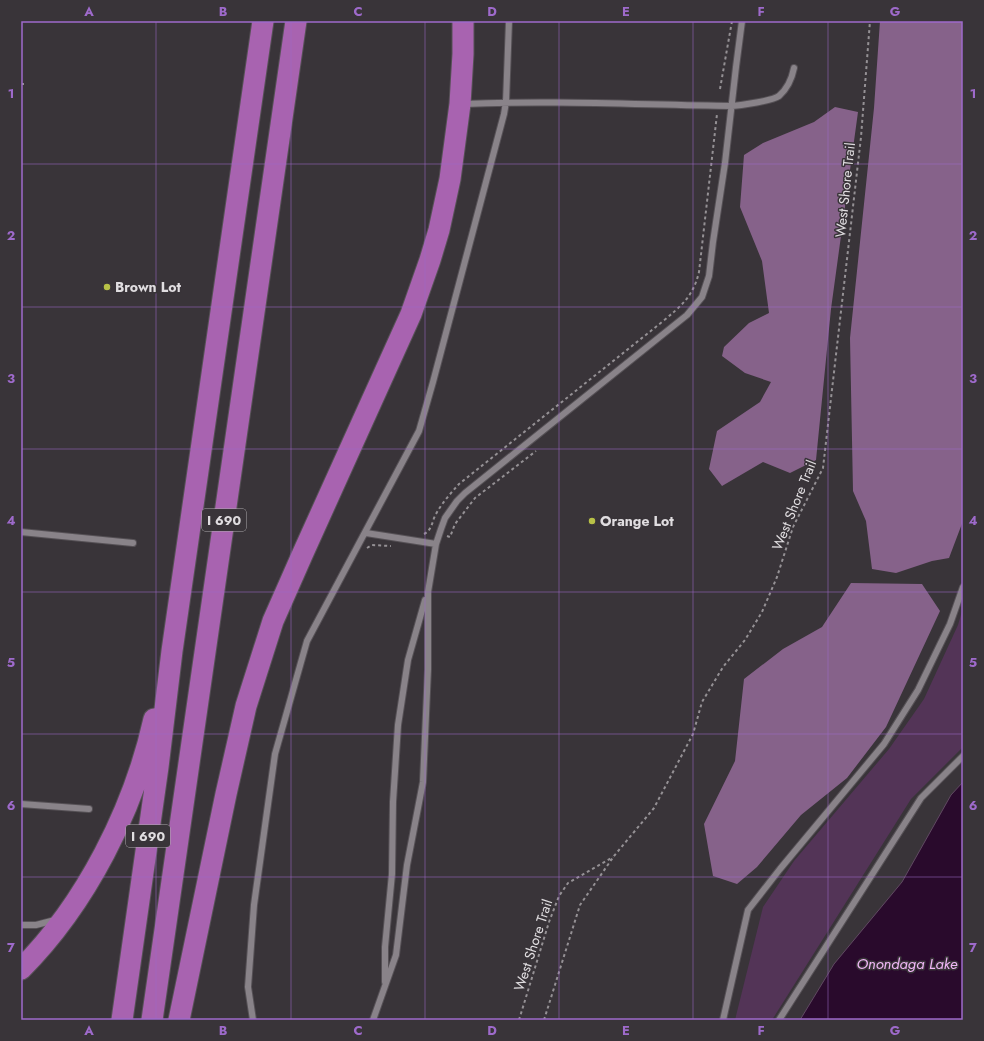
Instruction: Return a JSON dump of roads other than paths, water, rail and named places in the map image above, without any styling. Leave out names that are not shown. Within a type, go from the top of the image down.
[{"type":"highway","name":"I 690","points":[[122,1020],[158,767],[172,652],[263,21]]},
{"type":"highway","name":"I 690","points":[[152,1020],[296,21]]},
{"type":"highway","points":[[179,1020],[246,706],[273,621],[411,314],[430,260],[450,179],[460,104],[463,21]]},
{"type":"highway","points":[[21,969],[65,917],[86,886],[111,840],[134,786],[151,733],[162,680],[172,652]]},
{"type":"lane","points":[[253,1020],[248,987],[254,905],[275,754],[307,641],[366,533],[419,431],[495,152],[506,102],[509,21]]},
{"type":"lane","points":[[384,987],[385,947],[392,874],[393,802],[398,725],[408,660],[428,592],[439,534],[445,518],[457,500],[465,492],[686,315],[702,297],[710,276],[713,242],[726,163],[742,21]]},
{"type":"lane","points":[[460,104],[506,102],[732,106],[757,102],[778,96],[792,79],[794,68]]},
{"type":"lane","points":[[21,532],[133,543]]},
{"type":"lane","points":[[366,533],[436,544]]},
{"type":"lane","points":[[724,1020],[748,910],[780,869],[884,744],[918,690],[950,624],[963,587]]},
{"type":"lane","points":[[373,1020],[396,955],[407,865],[423,782],[428,669],[428,592]]},
{"type":"lane","points":[[779,1020],[921,798],[963,756]]},
{"type":"lane","points":[[21,804],[89,809]]},
{"type":"lane","points":[[21,925],[36,925],[65,917]]},
{"type":"water","name":"Onondaga Lake","points":[[963,782],[963,1020],[800,1020],[834,964],[902,882],[951,795]]},
{"type":"place","name":"Brown Lot","points":[[107,287]]},
{"type":"place","name":"Orange Lot","points":[[592,521]]}]
